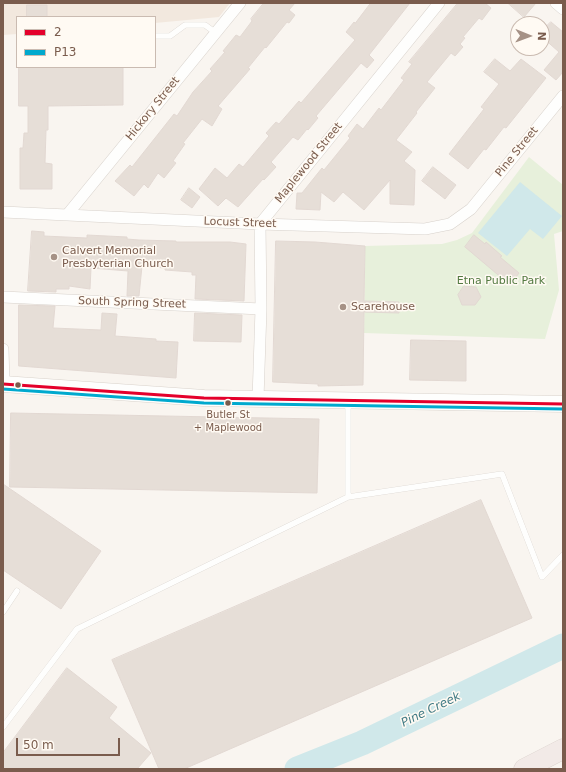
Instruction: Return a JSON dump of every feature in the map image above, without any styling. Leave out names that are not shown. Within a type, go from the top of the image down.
[{"type":"highway","points":[[524,769],[563,749]]},
{"type":"street","name":"Hickory Street","points":[[67,215],[240,3]]},
{"type":"street","name":"Maplewood Street","points":[[260,224],[439,3]]},
{"type":"street","points":[[556,3],[563,9]]},
{"type":"street","name":"Pine Street","points":[[471,208],[563,96]]},
{"type":"street","name":"Locust Street","points":[[3,212],[260,224],[426,228],[450,224],[471,208]]},
{"type":"street","points":[[258,399],[260,224]]},
{"type":"street","name":"South Spring Street","points":[[3,297],[260,309]]},
{"type":"street","points":[[3,349],[3,386],[158,396],[348,401],[563,404]]},
{"type":"lane","points":[[156,36],[170,36],[185,25],[206,25],[216,33]]},
{"type":"lane","points":[[348,401],[348,497]]},
{"type":"lane","points":[[3,727],[77,628],[348,497],[502,474],[542,578],[563,555]]},
{"type":"lane","points":[[3,612],[17,591]]},
{"type":"shaded area","points":[[3,3],[230,3],[219,17],[156,23],[156,16],[16,16],[16,34],[3,35]]},
{"type":"green space","name":"Etna Public Park","points":[[529,157],[563,185],[563,231],[554,234],[559,290],[545,339],[364,333],[365,246],[442,244],[457,240],[472,233]]},
{"type":"water","points":[[520,182],[562,216],[543,239],[530,229],[507,256],[478,233]]},
{"type":"building","points":[[264,3],[295,3],[289,10],[295,15],[289,23],[287,22],[266,48],[265,47],[248,68],[250,69],[218,106],[222,109],[212,126],[202,119],[183,143],[185,144],[173,161],[176,163],[164,178],[158,173],[148,188],[144,184],[134,196],[115,181],[130,165],[132,167],[174,114],[177,116],[193,92],[212,71],[210,69],[225,52],[223,51],[236,35],[240,37],[252,21],[251,19]]},
{"type":"building","points":[[371,3],[410,3],[369,55],[374,60],[367,68],[361,63],[316,116],[318,118],[308,130],[307,129],[298,140],[293,137],[271,162],[276,167],[264,180],[263,179],[238,207],[226,198],[218,206],[199,189],[215,168],[227,178],[239,164],[243,167],[269,136],[266,133],[276,122],[279,124],[299,101],[301,103],[355,40],[346,32]]},
{"type":"building","points":[[458,3],[485,3],[491,8],[482,20],[479,18],[463,37],[465,38],[460,44],[463,47],[455,56],[451,53],[427,82],[435,88],[396,140],[412,152],[404,161],[415,170],[414,205],[390,204],[390,180],[364,210],[343,192],[334,202],[321,192],[320,210],[296,209],[297,193],[302,193],[322,168],[324,170],[350,138],[348,136],[357,124],[363,129],[379,108],[381,110],[404,80],[401,78],[412,64],[409,62]]},
{"type":"building","points":[[508,3],[536,3],[525,16],[523,16]]},
{"type":"building","points":[[27,5],[47,5],[47,16],[27,16]]},
{"type":"building","points":[[551,22],[563,32],[563,72],[556,80],[544,70],[559,52],[550,44]]},
{"type":"building","points":[[495,59],[510,71],[521,59],[546,78],[506,128],[504,127],[486,150],[484,149],[468,169],[449,154],[484,109],[481,107],[499,84],[484,72]]},
{"type":"building","points":[[19,68],[123,68],[123,105],[48,106],[48,130],[46,130],[45,163],[52,164],[52,189],[20,189],[20,148],[23,148],[24,133],[28,133],[28,106],[19,106]]},
{"type":"building","points":[[433,167],[456,185],[445,199],[422,181]]},
{"type":"building","points":[[189,188],[200,197],[192,208],[181,200]]},
{"type":"building","points":[[32,231],[44,232],[44,236],[87,238],[87,235],[127,237],[127,239],[139,240],[230,242],[246,244],[244,301],[195,299],[196,275],[192,275],[192,272],[165,270],[165,268],[142,266],[139,296],[127,296],[128,271],[91,268],[90,289],[69,286],[69,289],[56,289],[56,292],[28,291]]},
{"type":"building","points":[[474,235],[485,244],[486,242],[502,256],[500,257],[519,273],[510,285],[465,247]]},
{"type":"building","points":[[276,241],[365,246],[364,301],[399,302],[399,313],[364,312],[363,385],[318,386],[318,384],[273,382]]},
{"type":"building","points":[[464,286],[476,287],[481,297],[475,305],[462,305],[458,295]]},
{"type":"building","points":[[19,305],[55,306],[53,328],[101,330],[102,313],[117,314],[115,336],[178,342],[176,378],[19,366]]},
{"type":"building","points":[[195,313],[242,315],[241,342],[194,341]]},
{"type":"building","points":[[411,340],[466,341],[466,381],[410,380]]},
{"type":"building","points":[[11,413],[319,419],[317,493],[10,487]]},
{"type":"building","points":[[3,484],[101,551],[61,609],[3,570]]},
{"type":"building","points":[[481,500],[532,618],[184,769],[159,769],[112,660]]},
{"type":"building","points":[[67,668],[117,707],[109,718],[151,753],[137,769],[3,769],[3,753]]},
{"type":"waterway","name":"Pine Creek","points":[[297,769],[362,743],[563,646]]},
{"type":"transit line","name":"2","points":[[3,384],[204,398],[563,404]]},
{"type":"transit line","name":"P13","points":[[3,389],[204,403],[563,409]]},
{"type":"place","name":"Calvert Memorial Presbyterian Church","points":[[54,257]]},
{"type":"place","name":"Scarehouse","points":[[343,307]]},
{"type":"place","name":"Butler St + Maplewood","points":[[228,403]]}]
